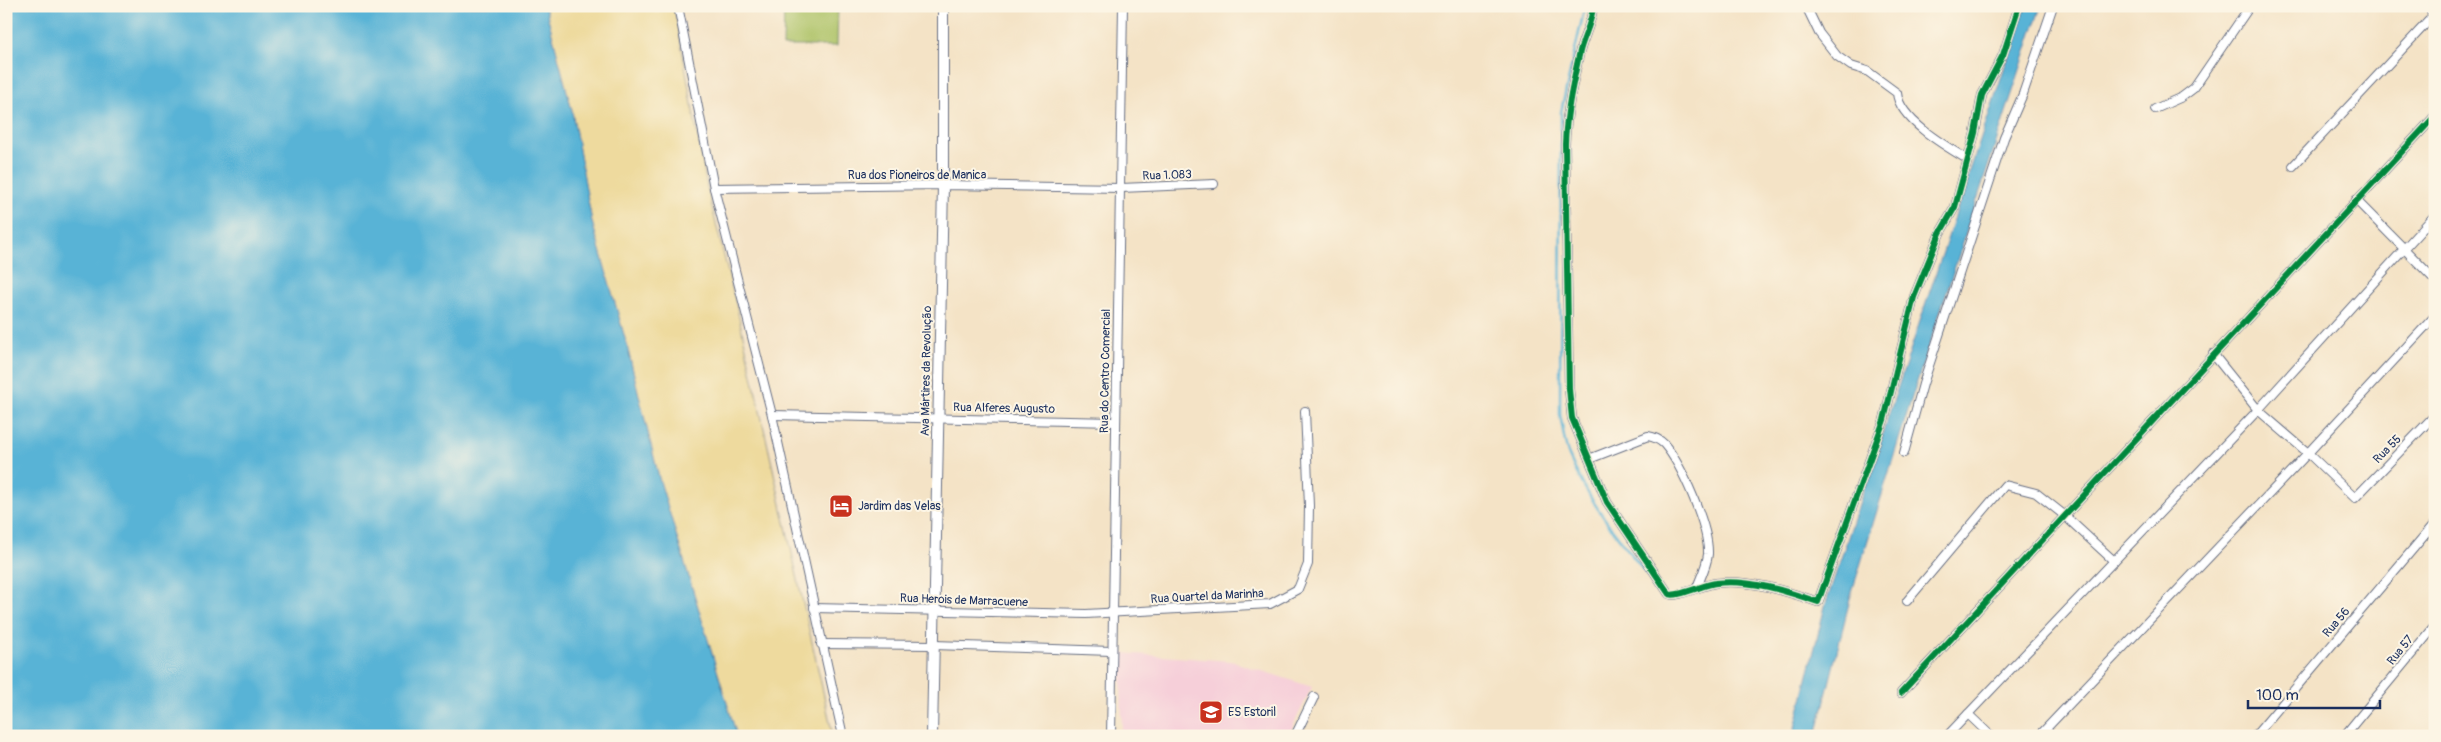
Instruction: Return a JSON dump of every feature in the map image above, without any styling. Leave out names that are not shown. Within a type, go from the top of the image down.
[{"type":"street","points":[[678,6],[714,188],[772,415],[821,644],[843,736]]},
{"type":"street","name":"Ava Mártires da Revolução","points":[[932,736],[943,185],[943,6]]},
{"type":"street","name":"Rua do Centro Comercial","points":[[1111,736],[1123,6]]},
{"type":"street","points":[[1593,6],[1592,19],[1580,49],[1566,117],[1564,183],[1568,389],[1572,418],[1607,502],[1669,594],[1677,596],[1697,587],[1723,582],[1740,583],[1794,594],[1818,602],[1884,420],[1914,296],[1940,233],[1955,207],[1975,133],[1982,95],[1995,75],[2019,6]]},
{"type":"street","points":[[1806,6],[1819,33],[1837,56],[1851,66],[1867,71],[1897,92],[1898,102],[1916,122],[1967,160]]},
{"type":"street","points":[[1904,453],[1923,384],[2004,138],[2025,87],[2053,6]]},
{"type":"street","points":[[2155,109],[2182,97],[2194,88],[2250,6]]},
{"type":"street","points":[[2293,166],[2435,14],[2426,6]]},
{"type":"street","points":[[1901,693],[2435,116]]},
{"type":"street","name":"Rua 1.083","points":[[1121,188],[1214,184]]},
{"type":"street","name":"Rua dos Pioneiros de Manica","points":[[714,188],[943,185],[1121,188]]},
{"type":"street","points":[[2356,200],[2435,280]]},
{"type":"street","points":[[1947,736],[2258,410],[2435,215]]},
{"type":"street","points":[[2040,736],[2435,316]]},
{"type":"street","points":[[2213,354],[2258,410],[2308,453]]},
{"type":"street","name":"Rua Quartel da Marinha","points":[[1113,611],[1270,604],[1298,589],[1308,564],[1309,506],[1305,411]]},
{"type":"street","name":"Rua Alferes Augusto","points":[[772,415],[1115,422]]},
{"type":"street","name":"Rua 55","points":[[2308,453],[2355,498],[2435,415]]},
{"type":"street","points":[[1589,459],[1648,436],[1657,438],[1665,445],[1702,518],[1708,554],[1697,587]]},
{"type":"street","points":[[1907,600],[2005,485],[2036,493],[2064,515],[2114,561]]},
{"type":"street","name":"Rua 56","points":[[2255,736],[2435,523]]},
{"type":"street","name":"Rua Herois de Marracuene","points":[[814,608],[1056,614],[1113,611]]},
{"type":"street","name":"Rua 57","points":[[2344,736],[2435,626]]},
{"type":"street","points":[[821,644],[934,645],[1111,651]]},
{"type":"street","points":[[1295,736],[1314,697]]},
{"type":"street","points":[[1968,714],[1991,736]]},
{"type":"shaded area","name":"ES Estoril","points":[[1121,653],[1231,661],[1312,687],[1288,736],[1122,736]]},
{"type":"green space","points":[[784,6],[838,6],[837,46],[783,46]]},
{"type":"sand","points":[[545,6],[674,6],[707,187],[738,313],[833,736],[737,736],[659,478],[626,342],[592,222],[572,111]]},
{"type":"water","points":[[6,6],[545,6],[572,111],[592,222],[626,342],[659,478],[737,736],[6,736]]},
{"type":"water","points":[[2025,6],[2041,6],[1913,394],[1851,595],[1816,736],[1793,736],[1825,606]]},
{"type":"waterway","points":[[1585,6],[1561,112],[1560,415],[1567,451],[1577,474],[1608,524],[1656,586]]},
{"type":"cycle path","points":[[1593,6],[1572,86],[1565,144],[1569,389],[1572,418],[1607,502],[1669,594],[1673,595],[1711,584],[1729,582],[1755,584],[1818,602],[1884,420],[1914,297],[1940,233],[1955,207],[1975,133],[1982,95],[2003,55],[2019,6]]},
{"type":"cycle path","points":[[1901,693],[2435,116]]},
{"type":"place","name":"Jardim das Velas","points":[[841,506]]},
{"type":"place","name":"ES Estoril","points":[[1211,712]]}]
